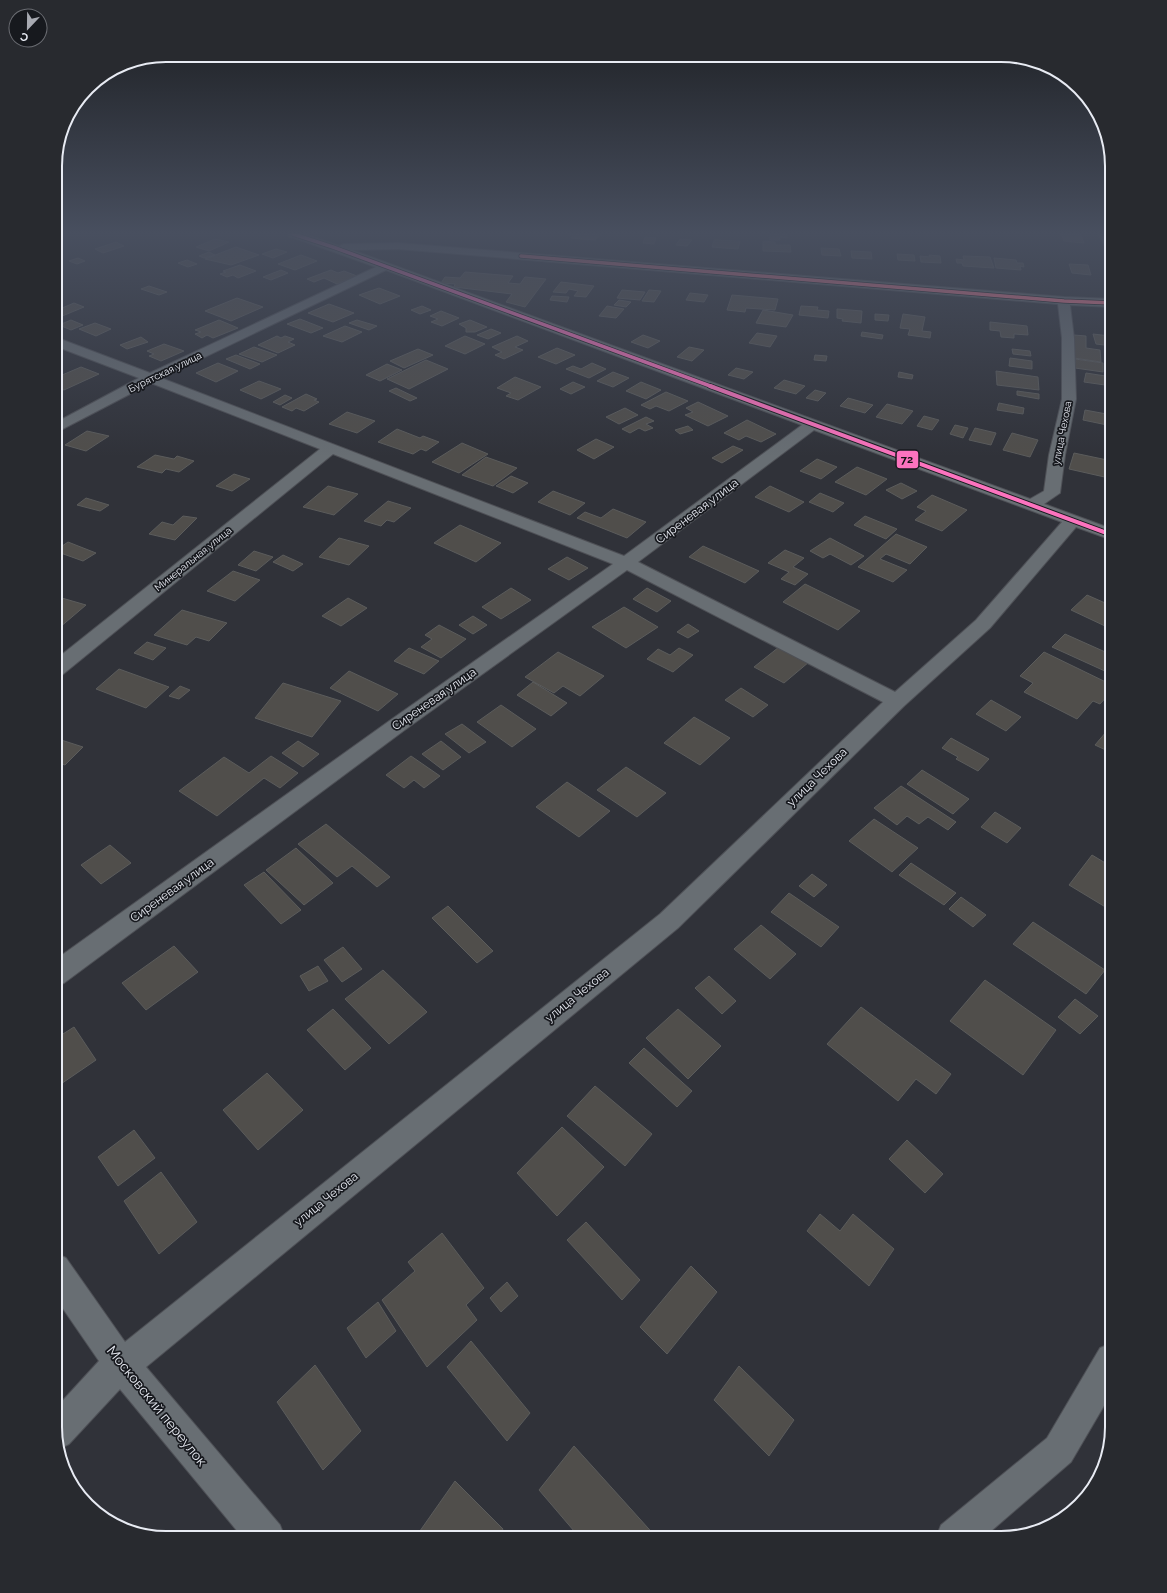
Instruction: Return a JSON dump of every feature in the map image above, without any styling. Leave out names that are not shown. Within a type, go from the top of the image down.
[{"type":"street","name":"Бурятская улица","points":[[62,425],[152,377],[297,308]]},
{"type":"street","points":[[497,308],[1105,532]]},
{"type":"street","name":"улица Чехова","points":[[1032,505],[1052,493],[1056,455],[1069,399],[1068,338],[1065,308]]},
{"type":"street","points":[[62,344],[152,377],[626,563],[897,700]]},
{"type":"street","points":[[62,417],[71,419]]},
{"type":"street","name":"Сиреневая улица","points":[[62,970],[393,728],[626,563],[813,424]]},
{"type":"street","name":"Минеральная улица","points":[[62,664],[331,448]]},
{"type":"street","name":"улица Чехова","points":[[62,1426],[120,1364],[669,920],[897,700],[983,624],[1073,520]]},
{"type":"street","name":"Московский переулок","points":[[62,1279],[120,1364],[260,1531]]},
{"type":"street","points":[[962,1531],[1059,1450],[1105,1372]]},
{"type":"building","points":[[62,308],[81,308],[62,316]]},
{"type":"building","points":[[212,308],[260,308],[231,321],[205,311]]},
{"type":"building","points":[[319,308],[341,308],[354,313],[333,322],[308,313]]},
{"type":"building","points":[[427,308],[431,310],[420,314],[411,310]]},
{"type":"building","points":[[605,308],[624,309],[616,318],[599,316]]},
{"type":"building","points":[[728,308],[746,308],[745,312],[727,310]]},
{"type":"building","points":[[751,308],[775,308],[775,310]]},
{"type":"building","points":[[800,308],[818,308],[817,310],[829,311],[828,318],[799,315]]},
{"type":"building","points":[[837,309],[862,311],[861,323],[842,321],[843,319],[837,318]]},
{"type":"building","points":[[763,310],[793,315],[786,327],[756,323]]},
{"type":"building","points":[[441,311],[459,318],[442,326],[431,322],[438,319],[430,316]]},
{"type":"building","points":[[875,314],[889,315],[888,321],[875,320]]},
{"type":"building","points":[[903,314],[925,317],[922,331],[931,332],[930,338],[908,335],[910,329],[900,328]]},
{"type":"building","points":[[300,319],[323,328],[311,333],[287,324]]},
{"type":"building","points":[[71,320],[83,325],[71,330],[62,326],[62,324]]},
{"type":"building","points":[[219,320],[238,328],[213,338],[207,335],[202,338],[195,334],[201,332],[195,330]]},
{"type":"building","points":[[357,320],[377,326],[369,330],[349,323]]},
{"type":"building","points":[[470,320],[487,327],[475,332],[466,332],[466,328],[459,324]]},
{"type":"building","points":[[990,322],[1027,326],[1028,335],[1014,334],[1014,338],[1001,337],[1000,331],[990,330]]},
{"type":"building","points":[[95,323],[111,329],[96,336],[79,329]]},
{"type":"building","points":[[345,326],[362,332],[342,342],[323,336]]},
{"type":"building","points":[[491,329],[501,333],[488,339],[477,335]]},
{"type":"building","points":[[862,332],[883,335],[882,339],[861,336]]},
{"type":"building","points":[[757,333],[777,336],[770,347],[749,343]]},
{"type":"building","points":[[1093,334],[1105,335],[1105,345],[1096,344]]},
{"type":"building","points":[[643,335],[660,341],[648,348],[631,342]]},
{"type":"building","points":[[1074,335],[1086,336],[1086,348],[1100,350],[1101,362],[1074,358]]},
{"type":"building","points":[[277,336],[281,338],[285,336],[294,339],[288,342],[295,345],[278,353],[258,345]]},
{"type":"building","points":[[465,336],[485,344],[465,354],[445,346]]},
{"type":"building","points":[[517,336],[528,341],[515,347],[523,350],[504,359],[495,355],[502,352],[492,347]]},
{"type":"building","points":[[141,337],[148,342],[127,349],[120,345]]},
{"type":"building","points":[[164,344],[184,351],[161,361],[149,356],[154,354],[147,351]]},
{"type":"building","points":[[254,347],[277,355],[262,362],[239,354]]},
{"type":"building","points":[[689,347],[704,350],[692,361],[677,357]]},
{"type":"building","points":[[557,348],[575,355],[556,364],[538,357]]},
{"type":"building","points":[[418,349],[433,355],[404,368],[390,361]]},
{"type":"building","points":[[1012,349],[1030,351],[1031,356],[1013,354]]},
{"type":"building","points":[[236,355],[260,364],[250,369],[226,359]]},
{"type":"building","points":[[815,355],[827,356],[826,361],[814,360]]},
{"type":"building","points":[[1010,358],[1032,361],[1032,369],[1009,366]]},
{"type":"building","points":[[1075,359],[1103,363],[1103,372],[1075,368]]},
{"type":"building","points":[[426,360],[448,369],[409,389],[387,379]]},
{"type":"building","points":[[218,363],[238,371],[216,382],[196,373]]},
{"type":"building","points":[[592,363],[606,369],[589,378],[566,369],[573,366],[581,369]]},
{"type":"building","points":[[387,364],[402,370],[380,381],[366,375]]},
{"type":"building","points":[[81,367],[99,374],[64,390],[62,389],[62,375]]},
{"type":"building","points":[[736,368],[753,372],[744,379],[728,375]]},
{"type":"building","points":[[996,371],[1038,377],[1039,390],[997,385]]},
{"type":"building","points":[[613,372],[629,378],[613,387],[597,381]]},
{"type":"building","points":[[899,372],[913,375],[912,379],[898,377]]},
{"type":"building","points":[[1086,373],[1105,376],[1105,385],[1084,382]]},
{"type":"building","points":[[515,377],[541,387],[518,400],[506,396],[511,393],[497,388]]},
{"type":"building","points":[[784,380],[805,386],[796,394],[774,388]]},
{"type":"building","points":[[259,381],[281,389],[261,399],[240,390]]},
{"type":"building","points":[[573,382],[585,387],[571,394],[560,389]]},
{"type":"building","points":[[641,382],[661,390],[646,399],[626,391]]},
{"type":"building","points":[[396,388],[417,398],[410,401],[389,391]]},
{"type":"building","points":[[815,390],[826,393],[818,401],[806,398]]},
{"type":"building","points":[[1017,391],[1039,394],[1039,399],[1017,395]]},
{"type":"building","points":[[666,392],[688,401],[669,411],[656,406],[650,409],[641,405]]},
{"type":"building","points":[[306,394],[317,399],[314,400],[319,402],[304,411],[296,408],[292,411],[282,407]]},
{"type":"building","points":[[285,395],[292,398],[280,405],[273,402]]},
{"type":"building","points":[[848,398],[873,405],[865,413],[840,406]]},
{"type":"building","points":[[698,402],[728,416],[708,426],[685,415],[693,412],[686,408]]},
{"type":"building","points":[[999,403],[1024,408],[1023,414],[997,410]]},
{"type":"building","points":[[887,404],[913,411],[902,424],[876,417]]},
{"type":"building","points":[[625,408],[638,415],[619,424],[606,417]]},
{"type":"building","points":[[1085,410],[1105,414],[1105,425],[1083,420]]},
{"type":"building","points":[[347,412],[375,421],[357,433],[329,424]]},
{"type":"building","points":[[924,416],[939,420],[932,430],[917,426]]},
{"type":"building","points":[[646,417],[654,421],[646,424],[653,428],[645,431],[639,428],[630,433],[622,429]]},
{"type":"building","points":[[747,420],[776,434],[761,442],[746,436],[739,440],[724,433]]},
{"type":"building","points":[[955,425],[968,428],[963,438],[950,434]]},
{"type":"building","points":[[688,426],[693,430],[680,434],[675,430]]},
{"type":"building","points":[[975,428],[996,433],[991,445],[969,440]]},
{"type":"building","points":[[397,429],[420,438],[423,436],[439,442],[426,451],[421,449],[413,454],[378,442]]},
{"type":"building","points":[[87,431],[109,436],[86,451],[65,445]]},
{"type":"building","points":[[1012,433],[1038,440],[1030,457],[1003,450]]},
{"type":"building","points":[[596,439],[614,447],[594,459],[577,450]]},
{"type":"building","points":[[462,443],[488,454],[459,473],[432,462]]},
{"type":"building","points":[[733,446],[743,450],[722,463],[712,458]]},
{"type":"building","points":[[1074,453],[1105,460],[1105,477],[1069,469]]},
{"type":"building","points":[[155,455],[174,459],[177,456],[194,461],[179,472],[166,469],[162,473],[137,467]]},
{"type":"building","points":[[486,457],[517,468],[493,486],[462,475]]},
{"type":"building","points":[[817,459],[837,467],[821,479],[800,471]]},
{"type":"building","points":[[857,467],[887,479],[866,495],[835,482]]},
{"type":"building","points":[[234,474],[250,479],[232,491],[216,486]]},
{"type":"building","points":[[511,476],[528,483],[513,493],[496,486]]},
{"type":"building","points":[[901,483],[917,491],[902,499],[886,490]]},
{"type":"building","points":[[328,486],[358,494],[334,515],[303,507]]},
{"type":"building","points":[[770,486],[804,502],[789,512],[755,497]]},
{"type":"building","points":[[553,491],[585,503],[570,515],[538,502]]},
{"type":"building","points":[[820,493],[844,503],[833,512],[809,502]]},
{"type":"building","points":[[932,495],[967,510],[942,531],[915,520],[926,511],[917,507]]},
{"type":"building","points":[[86,498],[109,505],[100,511],[77,505]]},
{"type":"building","points":[[388,501],[411,508],[394,522],[387,520],[381,526],[364,521]]},
{"type":"building","points":[[613,509],[646,522],[627,538],[577,518],[585,512],[601,518]]},
{"type":"building","points":[[183,516],[197,518],[175,540],[149,534],[162,522],[173,525]]},
{"type":"building","points":[[865,516],[897,529],[886,539],[854,525]]},
{"type":"building","points":[[460,525],[501,543],[476,562],[434,543]]},
{"type":"building","points":[[896,534],[927,547],[910,564],[886,554],[880,559],[907,570],[893,582],[858,567]]},
{"type":"building","points":[[339,538],[369,546],[349,565],[319,557]]},
{"type":"building","points":[[830,538],[864,556],[851,565],[830,554],[823,558],[810,551]]},
{"type":"building","points":[[68,542],[96,553],[83,561],[62,554],[62,546]]},
{"type":"building","points":[[703,546],[759,571],[745,583],[689,557]]},
{"type":"building","points":[[785,550],[804,558],[793,567],[808,574],[795,585],[781,579],[789,572],[768,563]]},
{"type":"building","points":[[254,551],[273,557],[256,571],[238,565]]},
{"type":"building","points":[[283,555],[303,564],[293,571],[273,562]]},
{"type":"building","points":[[567,557],[588,568],[569,580],[548,569]]},
{"type":"building","points":[[233,571],[260,580],[235,601],[207,591]]},
{"type":"building","points":[[805,584],[860,611],[838,630],[783,602]]},
{"type":"building","points":[[511,588],[531,600],[501,619],[482,607]]},
{"type":"building","points":[[647,588],[671,601],[657,612],[633,599]]},
{"type":"building","points":[[1087,595],[1105,603],[1105,626],[1071,610]]},
{"type":"building","points":[[62,598],[86,605],[62,625]]},
{"type":"building","points":[[348,598],[367,608],[341,626],[322,616]]},
{"type":"building","points":[[624,607],[658,627],[626,648],[592,627]]},
{"type":"building","points":[[182,610],[227,623],[209,641],[196,637],[187,645],[154,635]]},
{"type":"building","points":[[473,616],[487,625],[473,634],[459,625]]},
{"type":"building","points":[[688,624],[699,631],[688,638],[677,632]]},
{"type":"building","points":[[439,625],[466,639],[441,658],[421,647],[432,639],[425,635]]},
{"type":"building","points":[[1065,634],[1105,652],[1105,671],[1052,647]]},
{"type":"building","points":[[147,642],[166,648],[153,660],[134,653]]},
{"type":"building","points":[[779,647],[809,662],[784,683],[754,667]]},
{"type":"building","points":[[409,648],[439,661],[424,674],[394,661]]},
{"type":"building","points":[[679,648],[693,655],[673,672],[647,659],[658,649],[670,655]]},
{"type":"building","points":[[558,652],[604,676],[580,696],[563,686],[554,693],[525,677]]},
{"type":"building","points":[[1044,652],[1105,682],[1105,699],[1100,704],[1093,701],[1077,719],[1024,692],[1033,683],[1020,676]]},
{"type":"building","points":[[119,669],[169,687],[146,708],[96,689]]},
{"type":"building","points":[[349,671],[398,694],[378,711],[330,688]]},
{"type":"building","points":[[533,682],[567,703],[551,716],[517,695]]},
{"type":"building","points":[[283,683],[341,701],[312,737],[255,718]]},
{"type":"building","points":[[180,686],[190,690],[179,699],[169,696]]},
{"type":"building","points":[[741,688],[768,705],[753,717],[725,700]]},
{"type":"building","points":[[991,700],[1021,717],[1006,731],[976,714]]},
{"type":"building","points":[[501,705],[536,729],[512,747],[477,722]]},
{"type":"building","points":[[694,717],[730,738],[700,765],[664,743]]},
{"type":"building","points":[[462,724],[486,742],[469,753],[445,734]]},
{"type":"building","points":[[1105,733],[1105,750],[1095,745]]},
{"type":"building","points":[[951,738],[989,759],[978,771],[956,759],[958,757],[942,748]]},
{"type":"building","points":[[62,740],[83,747],[65,765],[62,764]]},
{"type":"building","points":[[298,741],[319,754],[303,767],[282,753]]},
{"type":"building","points":[[441,741],[461,757],[443,770],[422,754]]},
{"type":"building","points":[[271,756],[298,773],[280,788],[264,778],[217,816],[179,791],[224,757],[249,773]]},
{"type":"building","points":[[411,756],[440,776],[424,788],[414,780],[404,788],[386,775]]},
{"type":"building","points":[[626,767],[666,793],[637,817],[597,790]]},
{"type":"building","points":[[922,770],[969,799],[953,814],[907,784]]},
{"type":"building","points":[[567,782],[610,811],[579,837],[536,807]]},
{"type":"building","points":[[901,786],[956,822],[948,830],[928,817],[919,824],[907,816],[897,825],[874,808]]},
{"type":"building","points":[[995,812],[1021,828],[1007,843],[981,827]]},
{"type":"building","points":[[874,819],[918,848],[892,872],[849,841]]},
{"type":"building","points":[[326,824],[390,877],[377,887],[352,866],[337,877],[298,844]]},
{"type":"building","points":[[110,845],[131,863],[101,884],[81,865]]},
{"type":"building","points":[[296,848],[333,883],[304,905],[266,870]]},
{"type":"building","points":[[1092,855],[1105,863],[1105,907],[1069,885]]},
{"type":"building","points":[[911,863],[956,893],[944,905],[899,875]]},
{"type":"building","points":[[264,872],[301,910],[281,924],[244,885]]},
{"type":"building","points":[[812,874],[827,885],[814,897],[799,886]]},
{"type":"building","points":[[789,893],[839,927],[821,947],[771,912]]},
{"type":"building","points":[[961,897],[986,915],[973,927],[949,909]]},
{"type":"building","points":[[448,906],[493,951],[477,963],[432,918]]},
{"type":"building","points":[[1033,922],[1105,970],[1086,994],[1013,944]]},
{"type":"building","points":[[761,925],[796,954],[770,979],[734,949]]},
{"type":"building","points":[[174,946],[198,972],[146,1010],[122,983]]},
{"type":"building","points":[[343,947],[362,969],[342,982],[324,960]]},
{"type":"building","points":[[318,966],[328,981],[309,991],[300,976]]},
{"type":"building","points":[[383,970],[427,1012],[389,1044],[345,999]]},
{"type":"building","points":[[709,976],[736,1001],[722,1014],[695,988]]},
{"type":"building","points":[[985,980],[1056,1030],[1023,1075],[950,1021]]},
{"type":"building","points":[[1075,999],[1098,1016],[1080,1034],[1058,1017]]},
{"type":"building","points":[[861,1007],[951,1074],[936,1094],[916,1079],[898,1101],[827,1044]]},
{"type":"building","points":[[333,1009],[371,1048],[345,1070],[307,1030]]},
{"type":"building","points":[[678,1009],[721,1046],[688,1079],[646,1038]]},
{"type":"building","points":[[74,1027],[96,1060],[62,1083],[62,1035]]},
{"type":"building","points":[[644,1048],[692,1091],[677,1107],[629,1063]]},
{"type":"building","points":[[267,1073],[303,1110],[258,1150],[223,1110]]},
{"type":"building","points":[[595,1086],[652,1134],[625,1166],[567,1116]]},
{"type":"building","points":[[562,1127],[604,1167],[557,1216],[517,1173]]},
{"type":"building","points":[[134,1130],[155,1158],[118,1186],[98,1157]]},
{"type":"building","points":[[907,1140],[943,1174],[925,1193],[889,1159]]},
{"type":"building","points":[[161,1172],[197,1222],[159,1254],[124,1201]]},
{"type":"building","points":[[820,1214],[840,1231],[853,1214],[894,1249],[869,1286],[807,1231]]},
{"type":"building","points":[[586,1222],[640,1280],[622,1300],[567,1240]]},
{"type":"building","points":[[442,1233],[484,1288],[466,1305],[477,1320],[427,1367],[382,1300],[415,1271],[408,1262]]},
{"type":"building","points":[[691,1266],[717,1292],[667,1354],[640,1327]]},
{"type":"building","points":[[507,1282],[518,1296],[501,1312],[490,1298]]},
{"type":"building","points":[[378,1302],[396,1331],[366,1358],[347,1328]]},
{"type":"building","points":[[471,1341],[530,1413],[507,1441],[447,1367]]},
{"type":"building","points":[[315,1365],[361,1431],[323,1470],[277,1402]]},
{"type":"building","points":[[739,1366],[794,1420],[769,1456],[714,1400]]},
{"type":"building","points":[[574,1446],[651,1531],[574,1531],[539,1490]]},
{"type":"building","points":[[455,1481],[503,1529],[502,1531],[420,1531]]},
{"type":"transit line","name":"72","points":[[499,308],[1105,532]]}]
